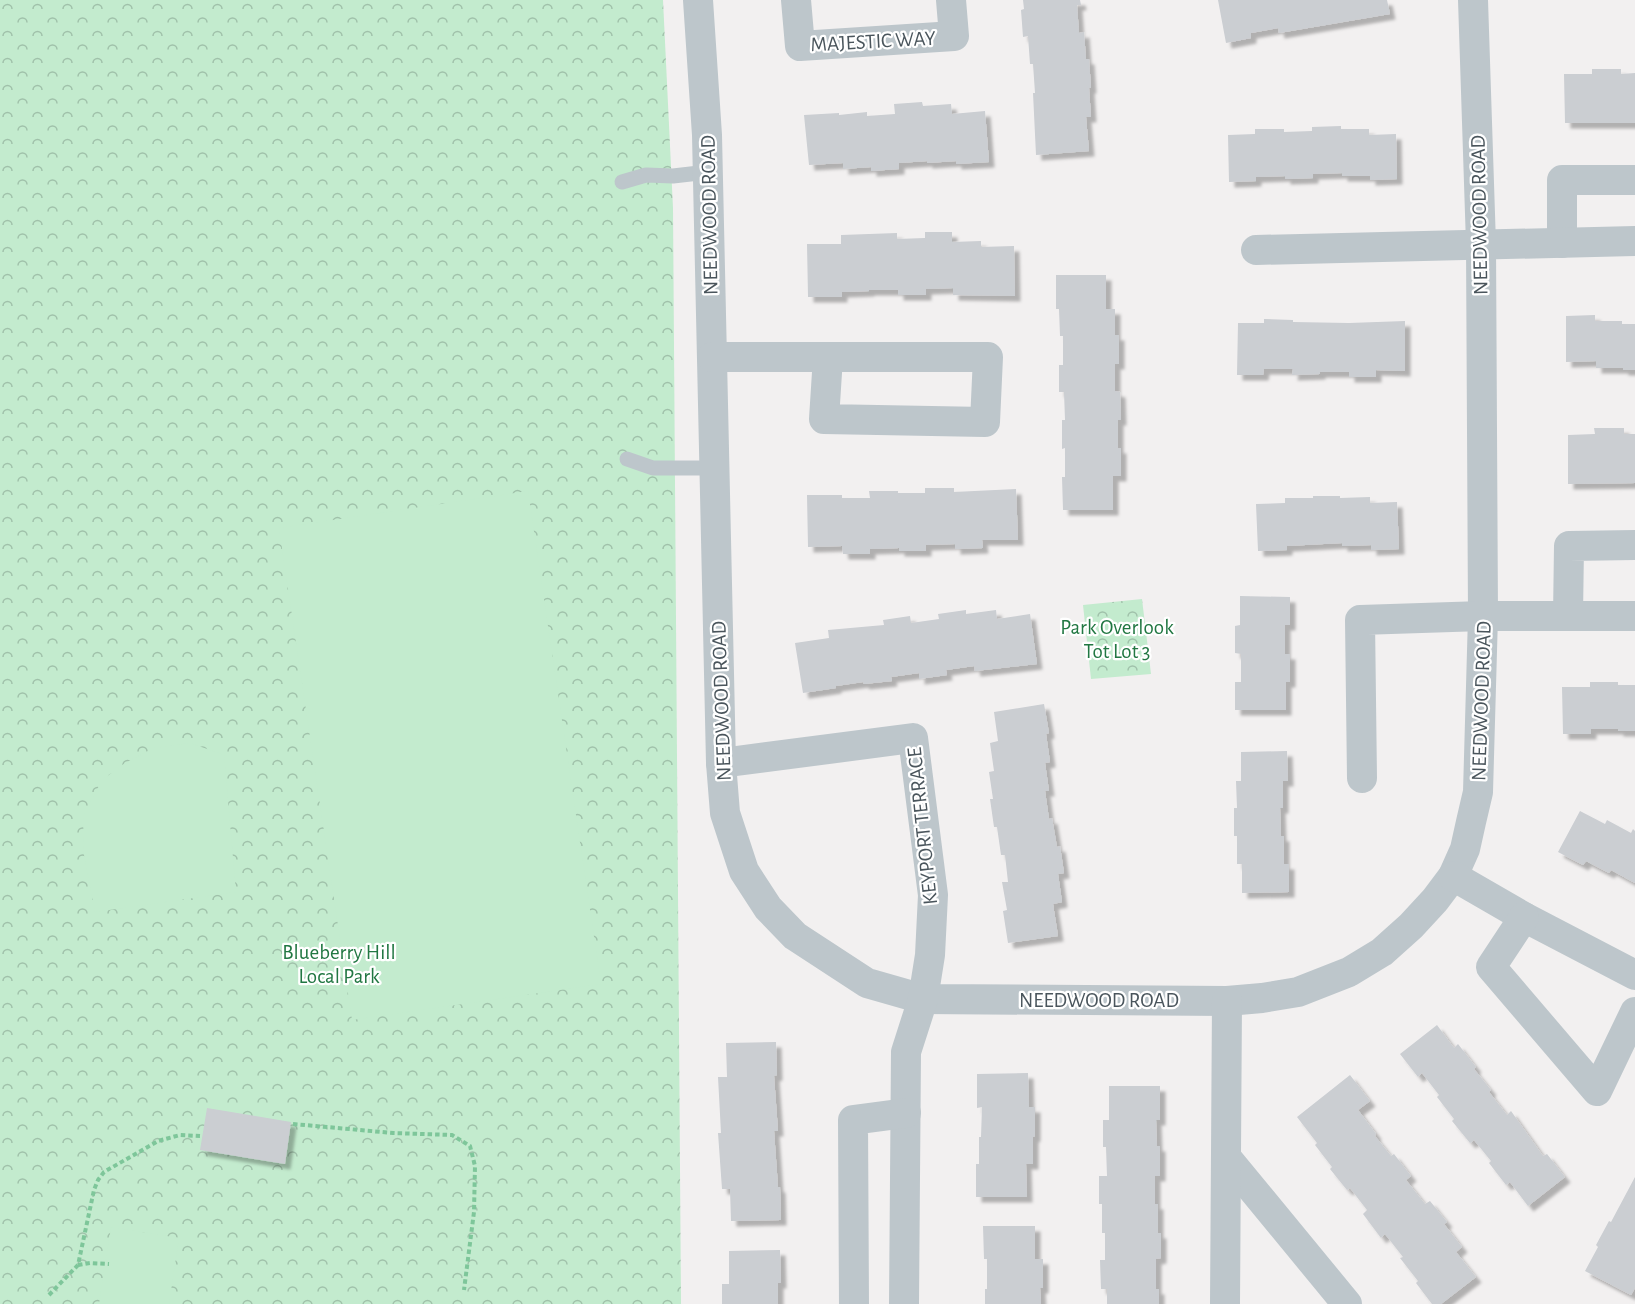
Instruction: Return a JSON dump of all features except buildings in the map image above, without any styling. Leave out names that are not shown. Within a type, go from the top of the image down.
[{"type":"street","name":"NEEDWOOD ROAD","points":[[698,0],[707,135],[721,763],[725,813],[744,871],[768,908],[795,936],[867,983],[923,999],[1227,1001],[1298,992],[1348,972],[1382,952],[1435,900],[1452,876],[1465,849],[1478,792],[1483,616],[1481,244],[1473,0]]},
{"type":"street","name":"MAJESTIC WAY","points":[[796,0],[800,46],[954,36],[951,0]]},
{"type":"street","points":[[1562,243],[1562,180],[1635,180]]},
{"type":"street","points":[[1256,250],[1635,241]]},
{"type":"street","points":[[712,357],[828,357],[988,357],[985,422],[824,419],[828,357]]},
{"type":"street","points":[[1568,616],[1569,546],[1635,545]]},
{"type":"street","points":[[1362,778],[1360,620],[1483,616],[1635,616]]},
{"type":"street","name":"KEYPORT TERRACE","points":[[721,763],[913,738],[933,895],[930,955],[923,999]]},
{"type":"street","points":[[1452,876],[1524,917],[1635,975]]},
{"type":"street","points":[[1524,917],[1491,967],[1597,1091],[1635,1012]]},
{"type":"street","points":[[904,1304],[906,1052],[923,999]]},
{"type":"street","points":[[1225,1304],[1227,1001]]},
{"type":"street","points":[[854,1304],[854,1120],[906,1113]]},
{"type":"street","points":[[1226,1157],[1347,1304]]},
{"type":"lane","points":[[622,182],[646,176],[708,172]]},
{"type":"lane","points":[[627,459],[652,468],[714,468]]},
{"type":"path","points":[[293,1124],[453,1136],[470,1146],[475,1166],[474,1212],[464,1290]]},
{"type":"path","points":[[49,1295],[78,1265],[94,1190],[104,1172],[158,1141],[180,1135],[200,1136]]},
{"type":"path","points":[[78,1265],[109,1264]]},
{"type":"green space","name":"Blueberry Hill Local Park","points":[[0,0],[663,0],[673,208],[681,1304],[0,1304]]},
{"type":"green space","points":[[528,491],[601,984],[352,1020],[279,528]]},
{"type":"green space","name":"Park Overlook Tot Lot 3","points":[[1142,599],[1151,674],[1091,679],[1083,605]]},
{"type":"green space","points":[[190,743],[224,755],[236,892],[95,912],[84,855],[83,816],[102,780],[125,763],[154,748]]},
{"type":"green space","points":[[111,1227],[179,1238],[169,1304],[99,1304]]}]
